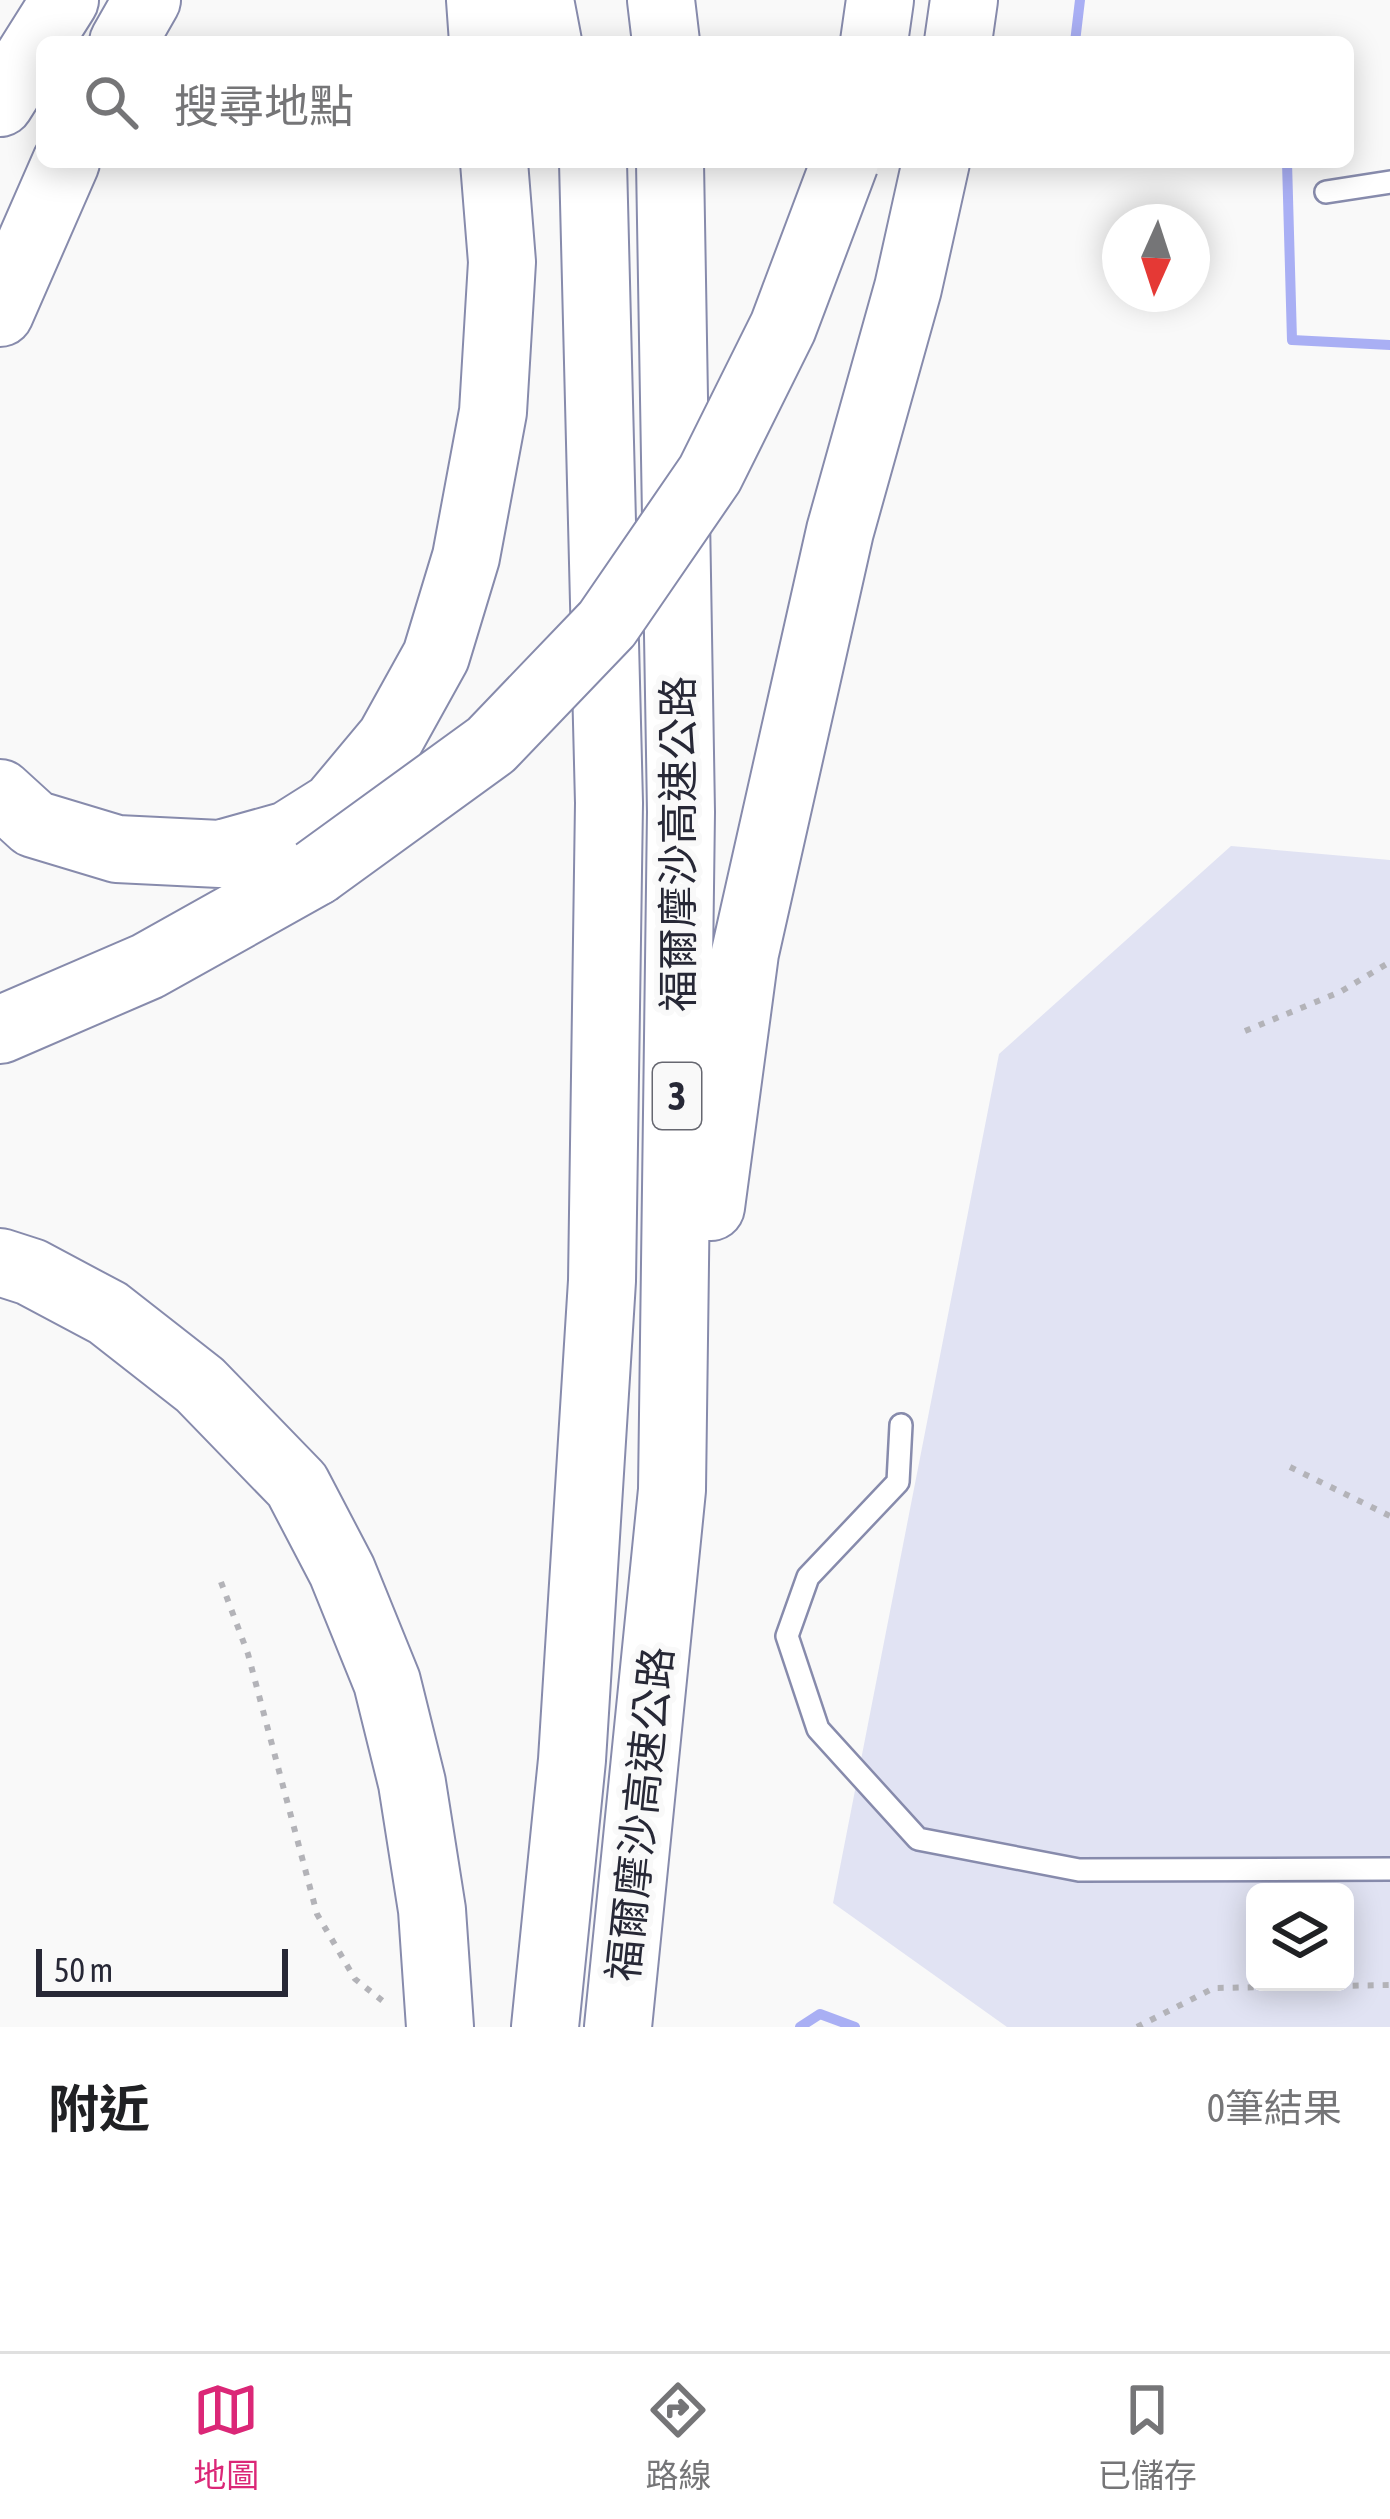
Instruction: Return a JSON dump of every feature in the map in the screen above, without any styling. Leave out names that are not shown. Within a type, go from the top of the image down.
[{"type":"highway","points":[[42,36],[65,0]]},
{"type":"highway","points":[[127,36],[147,0]]},
{"type":"highway","points":[[480,0],[483,36]]},
{"type":"highway","points":[[540,0],[547,36]]},
{"type":"highway","points":[[584,0],[586,36]]},
{"type":"highway","points":[[661,0],[664,36]]},
{"type":"highway","points":[[875,36],[880,0]]},
{"type":"highway","points":[[959,36],[964,0]]},
{"type":"highway","points":[[0,103],[36,46]]},
{"type":"highway","points":[[0,233],[44,168]]},
{"type":"highway","points":[[0,313],[63,168]]},
{"type":"highway","points":[[0,794],[34,824],[118,849],[220,854],[288,836],[334,806],[390,739],[436,656],[466,557],[489,433],[502,262],[494,168]]},
{"type":"highway","name":"福爾摩沙高速公路","points":[[618,2027],[672,1490],[680,812],[670,168]]},
{"type":"highway","points":[[0,1030],[148,965],[316,872],[491,746],[608,624],[710,474],[783,327],[842,168]]},
{"type":"highway","points":[[672,1490],[746,953],[840,531],[908,288],[935,168]]},
{"type":"highway","name":"福爾摩沙高速公路","points":[[545,2027],[572,1760],[602,1281],[609,803],[589,180]]},
{"type":"highway","points":[[0,1262],[31,1272],[108,1313],[200,1385],[297,1485],[342,1571],[387,1682],[412,1783],[432,1910],[418,2020]]},
{"type":"lane","points":[[1326,192],[1390,182]]},
{"type":"lane","points":[[901,1426],[898,1481],[808,1577],[788,1636],[818,1729],[918,1839],[1079,1870],[1390,1869]]},
{"type":"path","points":[[1245,1031],[1340,992],[1390,962]]},
{"type":"path","points":[[1290,1467],[1390,1516]]},
{"type":"path","points":[[221,1582],[248,1654],[317,1914],[355,1979],[418,2020]]},
{"type":"path","points":[[1137,2027],[1214,1988],[1390,1985]]},
{"type":"shaded area","points":[[1231,846],[1390,860],[1390,2027],[1007,2027],[833,1903],[999,1054]]},
{"type":"waterway","points":[[1076,36],[1080,0]]},
{"type":"waterway","points":[[1287,168],[1292,340],[1390,345]]},
{"type":"waterway","points":[[800,2027],[820,2014],[855,2027]]}]
